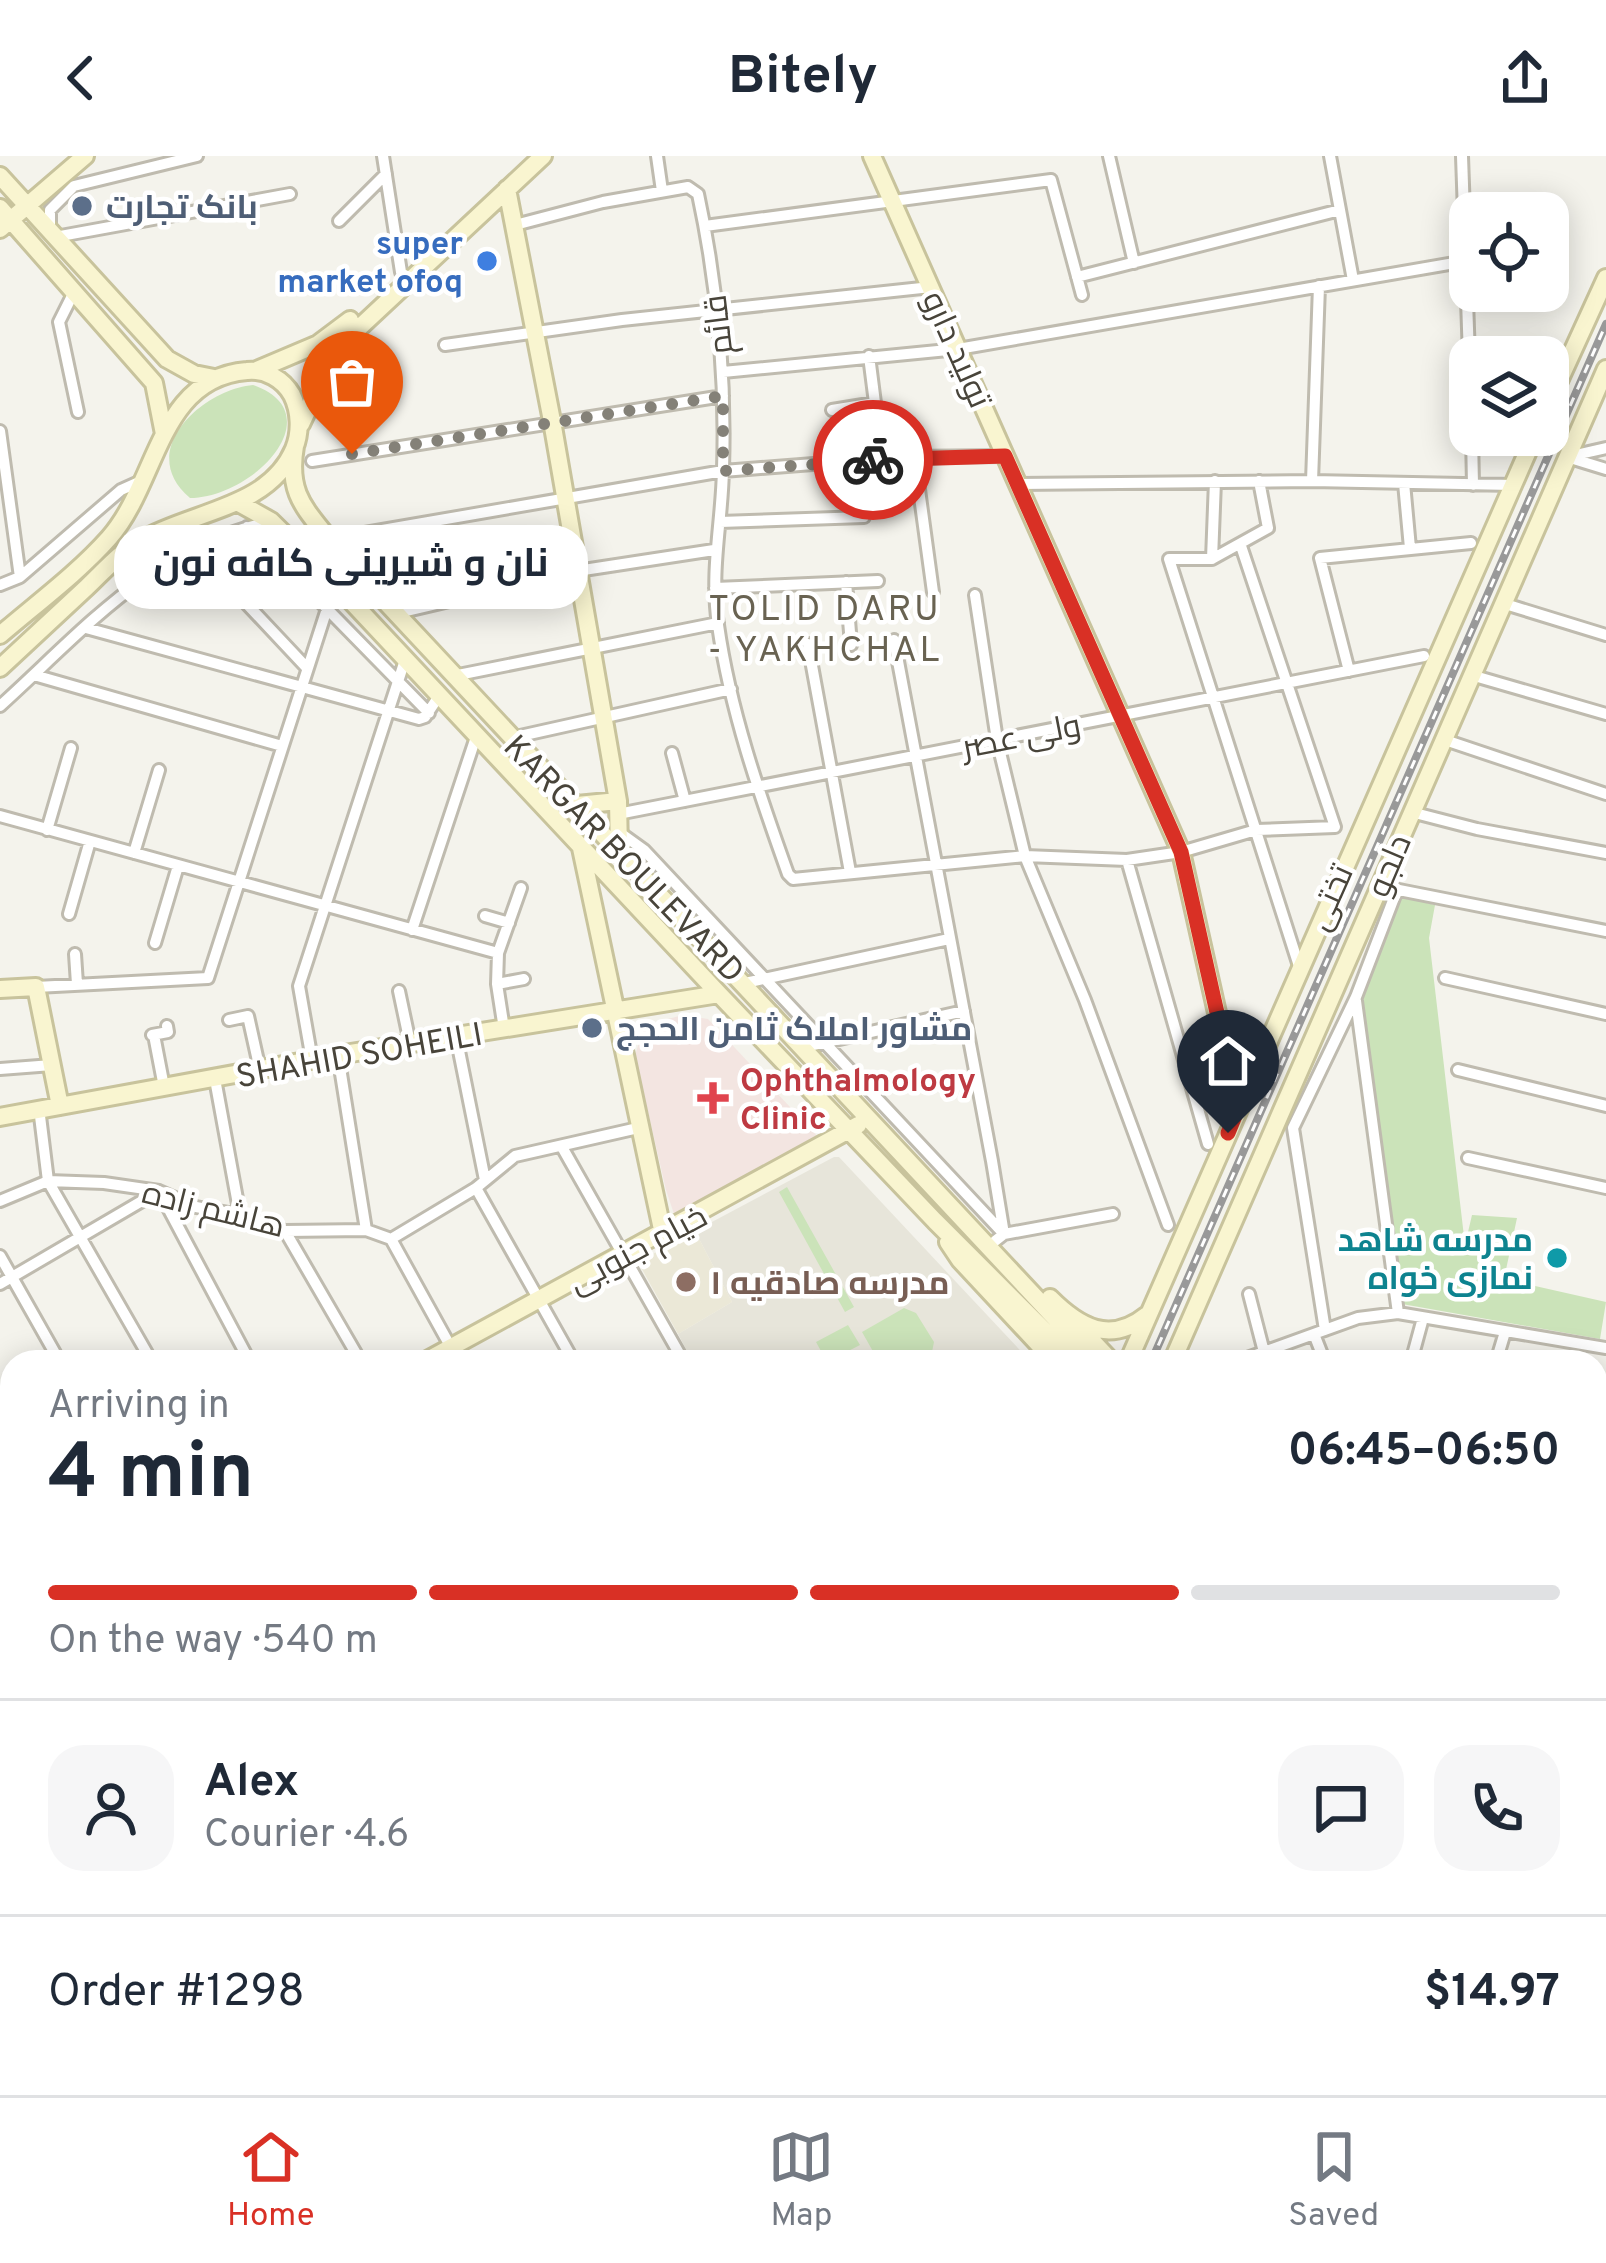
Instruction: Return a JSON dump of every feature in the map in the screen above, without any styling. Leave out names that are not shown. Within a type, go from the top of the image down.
[{"type":"street","points":[[164,434],[154,383],[75,290],[3,218],[75,167],[197,156]]},
{"type":"street","points":[[383,156],[405,276]]},
{"type":"street","points":[[0,668],[139,541],[237,502],[276,477],[332,358],[405,276],[526,156]]},
{"type":"street","points":[[0,176],[172,363],[215,378],[257,370],[338,332],[543,156]]},
{"type":"street","points":[[657,156],[662,191]]},
{"type":"street","name":"تولید دارو","points":[[872,156],[1181,852],[1224,1044],[1253,1072]]},
{"type":"street","points":[[1109,156],[1134,263]]},
{"type":"street","points":[[1330,156],[1354,280]]},
{"type":"street","points":[[1462,156],[1463,192]]},
{"type":"street","points":[[52,234],[50,210],[75,167]]},
{"type":"street","points":[[339,221],[386,174]]},
{"type":"street","points":[[0,176],[25,188],[48,188]]},
{"type":"street","points":[[479,214],[515,226],[662,191],[694,188],[705,226],[1052,180],[1082,295]]},
{"type":"street","points":[[507,189],[552,421],[618,824]]},
{"type":"street","points":[[52,234],[290,194]]},
{"type":"street","points":[[1077,278],[1340,210]]},
{"type":"street","name":"قائم","points":[[705,226],[723,396],[716,588],[731,689],[757,787],[788,874],[793,879],[850,872]]},
{"type":"street","points":[[722,372],[958,349],[1449,264]]},
{"type":"street","points":[[1569,359],[1606,278]]},
{"type":"street","points":[[1312,481],[1319,286]]},
{"type":"street","points":[[445,345],[931,287]]},
{"type":"street","points":[[75,290],[59,322],[78,412]]},
{"type":"street","points":[[318,344],[332,358]]},
{"type":"street","points":[[832,410],[875,403],[869,356]]},
{"type":"street","points":[[154,383],[170,379],[172,363]]},
{"type":"street","name":"دلجو","points":[[1177,1350],[1388,888],[1411,812],[1606,369]]},
{"type":"street","points":[[257,370],[288,389],[297,408],[297,438]]},
{"type":"street","points":[[0,635],[110,538],[183,402],[215,378]]},
{"type":"street","points":[[313,461],[723,396]]},
{"type":"street","points":[[0,431],[20,577]]},
{"type":"street","name":"KARGAR BOULEVARD","points":[[297,438],[291,471],[297,496],[334,545],[577,805],[618,824],[745,983],[975,1234],[994,1248]]},
{"type":"street","points":[[1568,457],[1606,448]]},
{"type":"street","points":[[319,568],[312,553],[322,540],[334,545],[564,496],[723,471],[1005,456]]},
{"type":"street","points":[[1472,456],[1473,484]]},
{"type":"street","name":"تختی","points":[[1121,1350],[1148,1315],[1526,456]]},
{"type":"street","points":[[1568,457],[1606,469]]},
{"type":"street","points":[[914,460],[933,592]]},
{"type":"street","points":[[0,585],[20,577],[121,490],[144,479]]},
{"type":"street","points":[[1212,560],[1215,481]]},
{"type":"street","points":[[1259,481],[1268,528],[1212,560],[1169,559],[1299,966]]},
{"type":"street","points":[[1404,483],[1410,548]]},
{"type":"street","points":[[1018,484],[1513,485]]},
{"type":"street","name":"KARGAR BOULEVARD","points":[[237,502],[271,521],[335,584],[935,1221],[994,1248]]},
{"type":"street","points":[[720,522],[864,517]]},
{"type":"street","points":[[0,706],[154,568],[194,546],[271,521]]},
{"type":"street","points":[[248,526],[429,713]]},
{"type":"street","points":[[1349,671],[1320,558],[1471,543]]},
{"type":"street","points":[[808,644],[850,872],[1025,856],[1127,860],[1181,852],[1256,830],[1335,827],[1241,546]]},
{"type":"street","points":[[394,614],[577,571],[714,550]]},
{"type":"street","points":[[199,553],[308,668]]},
{"type":"street","points":[[716,588],[878,581]]},
{"type":"street","points":[[846,582],[851,645]]},
{"type":"street","points":[[0,988],[208,978],[335,584]]},
{"type":"street","points":[[975,595],[997,740],[1025,856],[1085,1000],[1168,1225]]},
{"type":"street","points":[[1502,603],[1606,635]]},
{"type":"street","points":[[0,618],[21,616]]},
{"type":"street","points":[[453,676],[718,623]]},
{"type":"street","points":[[86,628],[419,719],[429,713],[439,696]]},
{"type":"street","points":[[894,640],[964,1011],[994,1248],[1101,1350]]},
{"type":"street","name":"ولی عصر","points":[[618,824],[685,801],[1424,656]]},
{"type":"street","points":[[312,1060],[299,986],[405,660]]},
{"type":"street","points":[[1471,674],[1606,714]]},
{"type":"street","points":[[34,675],[282,746]]},
{"type":"street","points":[[510,738],[731,689]]},
{"type":"street","points":[[412,930],[477,734]]},
{"type":"street","points":[[1442,739],[1606,794]]},
{"type":"street","points":[[47,830],[71,748]]},
{"type":"street","points":[[672,753],[685,801]]},
{"type":"street","points":[[134,854],[159,770]]},
{"type":"street","points":[[577,805],[618,824],[825,1042],[994,1248],[1067,1350]]},
{"type":"street","points":[[1411,812],[1477,830],[1606,853]]},
{"type":"street","points":[[0,817],[498,953]]},
{"type":"street","points":[[69,914],[90,842]]},
{"type":"street","points":[[580,844],[663,1234]]},
{"type":"street","points":[[1127,860],[1208,1144]]},
{"type":"street","points":[[155,943],[178,866]]},
{"type":"street","points":[[505,1029],[497,984],[498,953],[521,888]]},
{"type":"street","points":[[1323,1350],[1293,1128],[1356,997],[1388,888],[1606,932]]},
{"type":"street","points":[[485,916],[509,923]]},
{"type":"street","points":[[745,983],[950,939]]},
{"type":"street","points":[[75,954],[77,984]]},
{"type":"street","points":[[1445,978],[1606,1014]]},
{"type":"street","points":[[497,984],[524,979]]},
{"type":"street","points":[[37,986],[61,1106]]},
{"type":"street","points":[[399,991],[410,1043]]},
{"type":"street","name":"SHAHID SOHEILI","points":[[0,1117],[338,1055],[718,994]]},
{"type":"street","points":[[1356,997],[1397,1313]]},
{"type":"street","points":[[804,1047],[964,1011]]},
{"type":"street","points":[[229,1020],[248,1016],[260,1070]]},
{"type":"street","points":[[164,1087],[151,1035],[168,1032],[166,1026]]},
{"type":"street","points":[[456,1036],[480,1184],[537,1301],[567,1350]]},
{"type":"street","points":[[338,1055],[365,1230]]},
{"type":"street","points":[[0,1069],[52,1064]]},
{"type":"street","points":[[1458,1070],[1606,1106]]},
{"type":"street","points":[[215,1079],[240,1215]]},
{"type":"street","points":[[40,1108],[48,1181],[145,1350]]},
{"type":"street","name":"خیام جنوبی","points":[[463,1350],[537,1301],[851,1132],[867,1116]]},
{"type":"street","points":[[452,1350],[392,1239],[480,1184],[515,1156],[638,1128]]},
{"type":"street","points":[[562,1147],[677,1350]]},
{"type":"street","points":[[1468,1158],[1606,1188]]},
{"type":"street","points":[[0,1201],[48,1181]]},
{"type":"street","name":"هاشم زاده","points":[[48,1181],[159,1191],[196,1207],[240,1215],[285,1231],[365,1230],[392,1239]]},
{"type":"street","points":[[6,1281],[159,1191],[244,1350]]},
{"type":"street","points":[[994,1248],[1113,1214]]},
{"type":"street","points":[[935,1221],[960,1260],[1044,1350]]},
{"type":"street","points":[[285,1231],[355,1350]]},
{"type":"street","points":[[994,1248],[1101,1350]]},
{"type":"street","points":[[0,1256],[6,1281],[52,1350]]},
{"type":"street","points":[[1250,1294],[1264,1350]]},
{"type":"street","points":[[1270,1350],[1358,1318],[1397,1313],[1606,1348]]},
{"type":"street","points":[[1070,1318],[1084,1327],[1108,1331],[1136,1324],[1148,1315]]},
{"type":"street","points":[[1414,1350],[1423,1318]]},
{"type":"street","points":[[1186,1350],[1190,1320]]},
{"type":"street","points":[[1500,1350],[1505,1332]]},
{"type":"shaded area","name":"Ophthalmology Clinic","points":[[683,1015],[708,1019],[817,1136],[677,1223],[635,1055],[645,1025]]},
{"type":"shaded area","points":[[839,1157],[1020,1350],[687,1350],[678,1334],[732,1302],[695,1231]]},
{"type":"shaded area","name":"مدرسه صادقیه ۱","points":[[695,1231],[732,1302],[678,1334],[638,1262]]},
{"type":"green space","points":[[253,385],[276,398],[286,414],[285,433],[276,452],[239,484],[190,498],[175,480],[169,462],[181,426],[213,398]]},
{"type":"green space","points":[[1400,896],[1435,905],[1429,938],[1465,1245],[1472,1215],[1517,1218],[1504,1279],[1606,1302],[1600,1339],[1402,1304],[1360,988]]},
{"type":"green space","points":[[787,1187],[854,1307],[845,1312],[779,1192]]},
{"type":"green space","points":[[904,1308],[916,1313],[934,1342],[932,1350],[872,1350],[862,1332]]},
{"type":"green space","points":[[848,1325],[860,1345],[850,1350],[820,1350],[816,1342]]},
{"type":"railway","points":[[1156,1350],[1606,324]]},
{"type":"way so far","points":[[352,454],[723,396],[723,471],[873,460]]},
{"type":"place","name":"بانک تجارت","points":[[82,206]]},
{"type":"place","name":"super market ofoq","points":[[487,261]]},
{"type":"place","name":"نان و شیرینی کافه نون","points":[[352,454]]},
{"type":"place","name":"مشاور املاک ثامن الحجج","points":[[592,1028]]},
{"type":"place","name":"Ophthalmology Clinic","points":[[713,1098]]},
{"type":"place","name":"مدرسه شاهد نمازی خواه","points":[[1557,1258]]},
{"type":"place","name":"مدرسه صادقیه ۱","points":[[686,1282]]},
{"type":"district","name":"TOLID DARU - YAKHCHAL","points":[[825,628]]},
{"type":"route","points":[[873,460],[1005,456],[1181,852],[1224,1044],[1253,1072],[1228,1133]]}]
